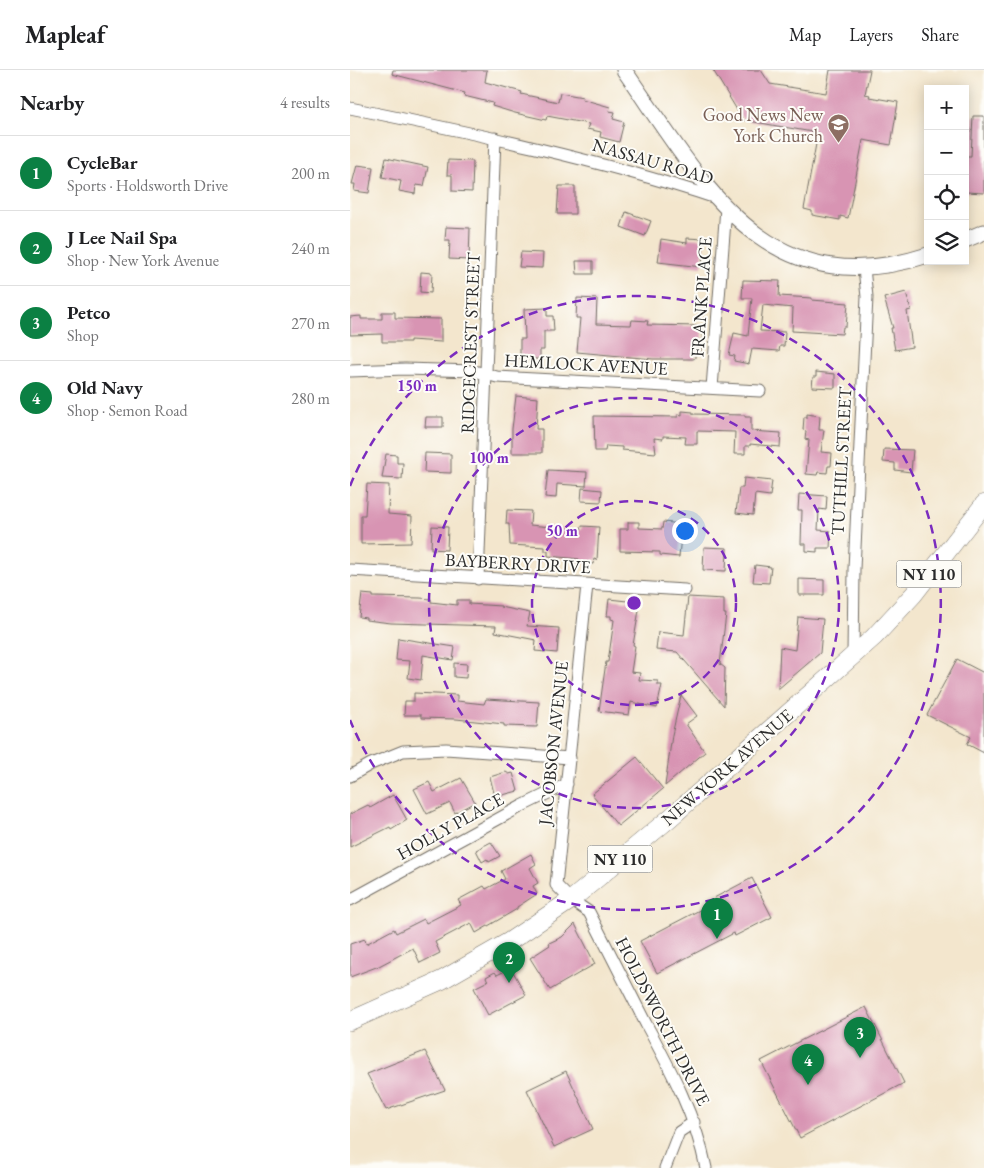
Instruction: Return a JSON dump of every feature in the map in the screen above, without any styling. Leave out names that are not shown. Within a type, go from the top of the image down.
[{"type":"main road","points":[[624,70],[684,156],[721,203]]},
{"type":"main road","name":"NASSAU ROAD","points":[[721,203],[743,224],[772,246],[802,260],[828,266],[864,268],[891,265],[924,257]]},
{"type":"main road","points":[[969,238],[984,232]]},
{"type":"main road","name":"NEW YORK AVENUE","points":[[350,1021],[442,980],[510,941],[571,900],[670,818],[890,621],[983,507]]},
{"type":"street","name":"NASSAU ROAD","points":[[350,108],[495,138],[652,177],[721,203]]},
{"type":"street","name":"RIDGECREST STREET","points":[[478,579],[495,138]]},
{"type":"street","name":"FRANK PLACE","points":[[712,388],[721,203]]},
{"type":"street","name":"TUTHILL STREET","points":[[853,656],[854,569],[867,297],[864,268]]},
{"type":"street","name":"HEMLOCK AVENUE","points":[[350,371],[405,369],[474,371],[497,377],[760,391]]},
{"type":"street","name":"BAYBERRY DRIVE","points":[[350,570],[684,590]]},
{"type":"street","name":"JACOBSON AVENUE","points":[[571,900],[556,885],[587,584]]},
{"type":"street","points":[[350,776],[371,764],[403,751],[446,749],[570,758]]},
{"type":"street","name":"HOLLY PLACE","points":[[350,900],[522,806],[567,784]]},
{"type":"street","name":"HOLDSWORTH DRIVE","points":[[571,900],[589,912],[662,1053],[694,1122],[702,1144],[706,1168]]},
{"type":"street","points":[[665,1168],[679,1132],[694,1122]]},
{"type":"building","points":[[393,70],[487,70],[485,82],[522,92],[521,94],[558,102],[560,93],[583,97],[582,99],[610,107],[609,111],[615,112],[613,119],[624,122],[619,142],[600,137],[601,132],[587,129],[589,124],[547,116],[546,120],[515,113],[492,106],[493,103],[464,96],[465,93],[392,74]]},
{"type":"building","name":"Good News New York Church","points":[[713,70],[761,70],[770,84],[826,93],[830,70],[870,70],[865,94],[870,95],[869,97],[898,102],[891,145],[863,140],[848,218],[840,216],[840,220],[812,215],[812,211],[804,209],[818,133],[743,120]]},
{"type":"building","points":[[973,116],[984,116],[984,193],[969,192],[969,156],[971,156]]},
{"type":"building","points":[[386,158],[428,167],[424,186],[416,185],[415,194],[399,191],[401,181],[382,177]]},
{"type":"building","points":[[448,160],[473,161],[472,192],[452,191],[452,175],[447,175]]},
{"type":"building","points":[[357,165],[373,167],[369,193],[354,191],[355,184],[352,184]]},
{"type":"building","points":[[559,186],[575,186],[575,214],[557,214]]},
{"type":"building","points":[[626,212],[651,221],[645,236],[621,227]]},
{"type":"building","points":[[446,227],[470,228],[469,260],[449,259],[450,240],[445,240]]},
{"type":"building","points":[[687,238],[704,239],[702,267],[658,262],[661,239],[687,243]]},
{"type":"building","points":[[521,252],[543,253],[542,268],[519,267]]},
{"type":"building","points":[[576,261],[593,261],[593,274],[577,274]]},
{"type":"building","points":[[421,272],[432,273],[431,293],[420,292]]},
{"type":"building","points":[[743,280],[780,281],[779,296],[848,303],[846,327],[843,327],[842,334],[792,331],[793,308],[763,305],[760,331],[785,332],[784,346],[780,346],[779,351],[752,349],[749,364],[734,361],[735,356],[729,355],[734,333],[748,336],[752,298],[742,298]]},
{"type":"building","points":[[906,292],[911,310],[907,311],[912,347],[895,350],[891,328],[893,328],[884,298]]},
{"type":"building","points":[[577,298],[597,299],[596,324],[631,325],[632,320],[648,321],[647,325],[698,326],[698,331],[702,331],[701,353],[695,353],[695,358],[693,359],[653,359],[577,352],[580,318],[576,318]]},
{"type":"building","points":[[547,308],[547,316],[553,316],[554,331],[544,331],[544,350],[540,350],[540,359],[520,359],[520,339],[525,339],[524,309]]},
{"type":"building","points":[[382,312],[395,312],[395,318],[441,319],[441,342],[410,340],[410,342],[382,342],[382,334],[350,335],[350,317],[361,316],[361,319],[382,319]]},
{"type":"building","points":[[816,372],[835,374],[835,388],[812,387],[813,377],[816,377]]},
{"type":"building","points":[[516,396],[538,398],[536,429],[542,429],[542,453],[512,453],[512,429]]},
{"type":"building","points":[[682,411],[693,412],[693,414],[745,415],[745,417],[751,417],[751,431],[781,433],[780,447],[750,444],[750,446],[745,446],[745,454],[734,454],[735,432],[697,431],[697,444],[685,444],[686,437],[663,436],[663,439],[654,438],[656,453],[622,450],[622,447],[606,446],[605,451],[595,451],[594,416],[678,417],[678,414],[682,415]]},
{"type":"building","points":[[807,414],[820,416],[819,430],[824,430],[821,452],[832,453],[831,466],[828,466],[827,473],[818,472],[817,475],[806,474],[809,440],[805,439],[806,431],[803,430],[804,417],[807,417]]},
{"type":"building","points":[[426,417],[443,417],[443,427],[425,427]]},
{"type":"building","points":[[884,449],[913,450],[911,472],[895,470],[895,463],[883,462]]},
{"type":"building","points":[[425,453],[451,454],[451,473],[424,472]]},
{"type":"building","points":[[386,454],[397,455],[397,463],[403,463],[402,479],[382,478]]},
{"type":"building","points":[[548,470],[587,472],[586,486],[557,484],[556,498],[545,497]]},
{"type":"building","points":[[744,478],[772,481],[770,496],[755,494],[753,515],[736,513],[739,488],[743,488]]},
{"type":"building","points":[[367,484],[389,485],[388,514],[412,516],[411,543],[361,544],[361,515],[365,515]]},
{"type":"building","points":[[582,488],[602,490],[601,502],[581,501]]},
{"type":"building","points":[[799,494],[827,496],[826,510],[819,509],[818,530],[831,531],[830,548],[817,548],[817,552],[806,551],[806,544],[801,544],[802,510],[798,510]]},
{"type":"building","points":[[507,510],[531,511],[530,525],[581,530],[582,526],[599,527],[597,560],[594,559],[593,564],[579,563],[579,559],[548,556],[548,551],[545,551],[545,547],[510,545],[509,524],[506,524]]},
{"type":"building","points":[[628,522],[639,522],[639,528],[662,529],[663,522],[682,524],[679,557],[660,555],[660,552],[620,551],[620,529],[628,529]]},
{"type":"building","points":[[432,526],[448,527],[447,550],[431,549]]},
{"type":"building","points":[[704,547],[727,548],[726,571],[703,570]]},
{"type":"building","points":[[755,565],[771,567],[769,583],[753,582]]},
{"type":"building","points":[[799,579],[824,580],[824,595],[799,595]]},
{"type":"building","points":[[362,594],[373,595],[373,597],[431,599],[431,602],[457,605],[457,600],[469,600],[469,604],[501,606],[530,613],[527,626],[559,628],[557,653],[535,651],[536,640],[495,632],[496,626],[391,623],[366,620],[366,618],[359,617]]},
{"type":"building","points":[[688,597],[724,599],[724,614],[726,614],[720,664],[725,668],[724,706],[677,652],[656,650],[658,632],[684,635]]},
{"type":"building","points":[[609,599],[636,602],[635,609],[639,610],[631,672],[640,673],[639,680],[658,681],[658,685],[662,685],[657,708],[631,702],[629,715],[599,711],[614,620],[611,619],[611,616],[607,616]]},
{"type":"building","points":[[798,617],[823,619],[820,653],[778,689],[780,647],[795,650]]},
{"type":"building","points":[[398,638],[455,647],[453,660],[423,655],[421,680],[408,678],[410,661],[396,660]]},
{"type":"building","points":[[957,659],[984,673],[984,753],[967,744],[971,737],[927,715]]},
{"type":"building","points":[[454,663],[467,664],[466,678],[454,677]]},
{"type":"building","points":[[414,693],[457,695],[457,701],[484,704],[486,699],[539,702],[537,727],[504,726],[504,724],[456,719],[421,718],[421,715],[404,715],[405,701],[414,701]]},
{"type":"building","points":[[681,695],[697,716],[686,724],[705,752],[665,786],[672,735]]},
{"type":"building","points":[[637,757],[663,789],[618,826],[592,794]]},
{"type":"building","points":[[506,772],[509,774],[513,773],[518,791],[495,797],[490,777]]},
{"type":"building","points":[[461,778],[475,802],[455,813],[450,803],[427,814],[414,789],[429,782],[434,792]]},
{"type":"building","points":[[393,795],[407,820],[391,830],[390,827],[350,847],[350,814],[368,805],[370,808]]},
{"type":"building","points":[[491,842],[500,856],[489,862],[487,859],[482,862],[476,850]]},
{"type":"building","points":[[531,854],[536,864],[530,868],[538,883],[533,886],[537,894],[517,907],[517,909],[476,933],[471,923],[435,942],[440,953],[420,963],[413,948],[379,966],[350,977],[350,944],[365,939],[366,944],[394,929],[396,933],[424,919],[426,923],[461,905],[458,900],[484,886],[486,889],[505,879],[501,871]]},
{"type":"building","points":[[752,878],[772,917],[735,936],[734,933],[657,973],[640,941],[717,901],[714,898]]},
{"type":"building","points":[[575,924],[595,964],[550,990],[530,958],[550,945],[549,943],[562,937]]},
{"type":"building","points":[[511,968],[526,995],[488,1015],[474,988],[488,981],[486,977],[495,972],[497,975]]},
{"type":"building","points":[[866,1007],[904,1083],[800,1138],[761,1061]]},
{"type":"building","points":[[425,1051],[445,1090],[386,1110],[367,1074]]},
{"type":"building","points":[[566,1071],[593,1129],[554,1147],[527,1090]]},
{"type":"place","name":"Good News New York Church","points":[[839,143]]},
{"type":"place","name":"CycleBar","points":[[717,939]]},
{"type":"place","name":"J Lee Nail Spa","points":[[509,983]]},
{"type":"place","name":"Petco","points":[[860,1058]]},
{"type":"place","name":"Old Navy","points":[[808,1085]]}]
